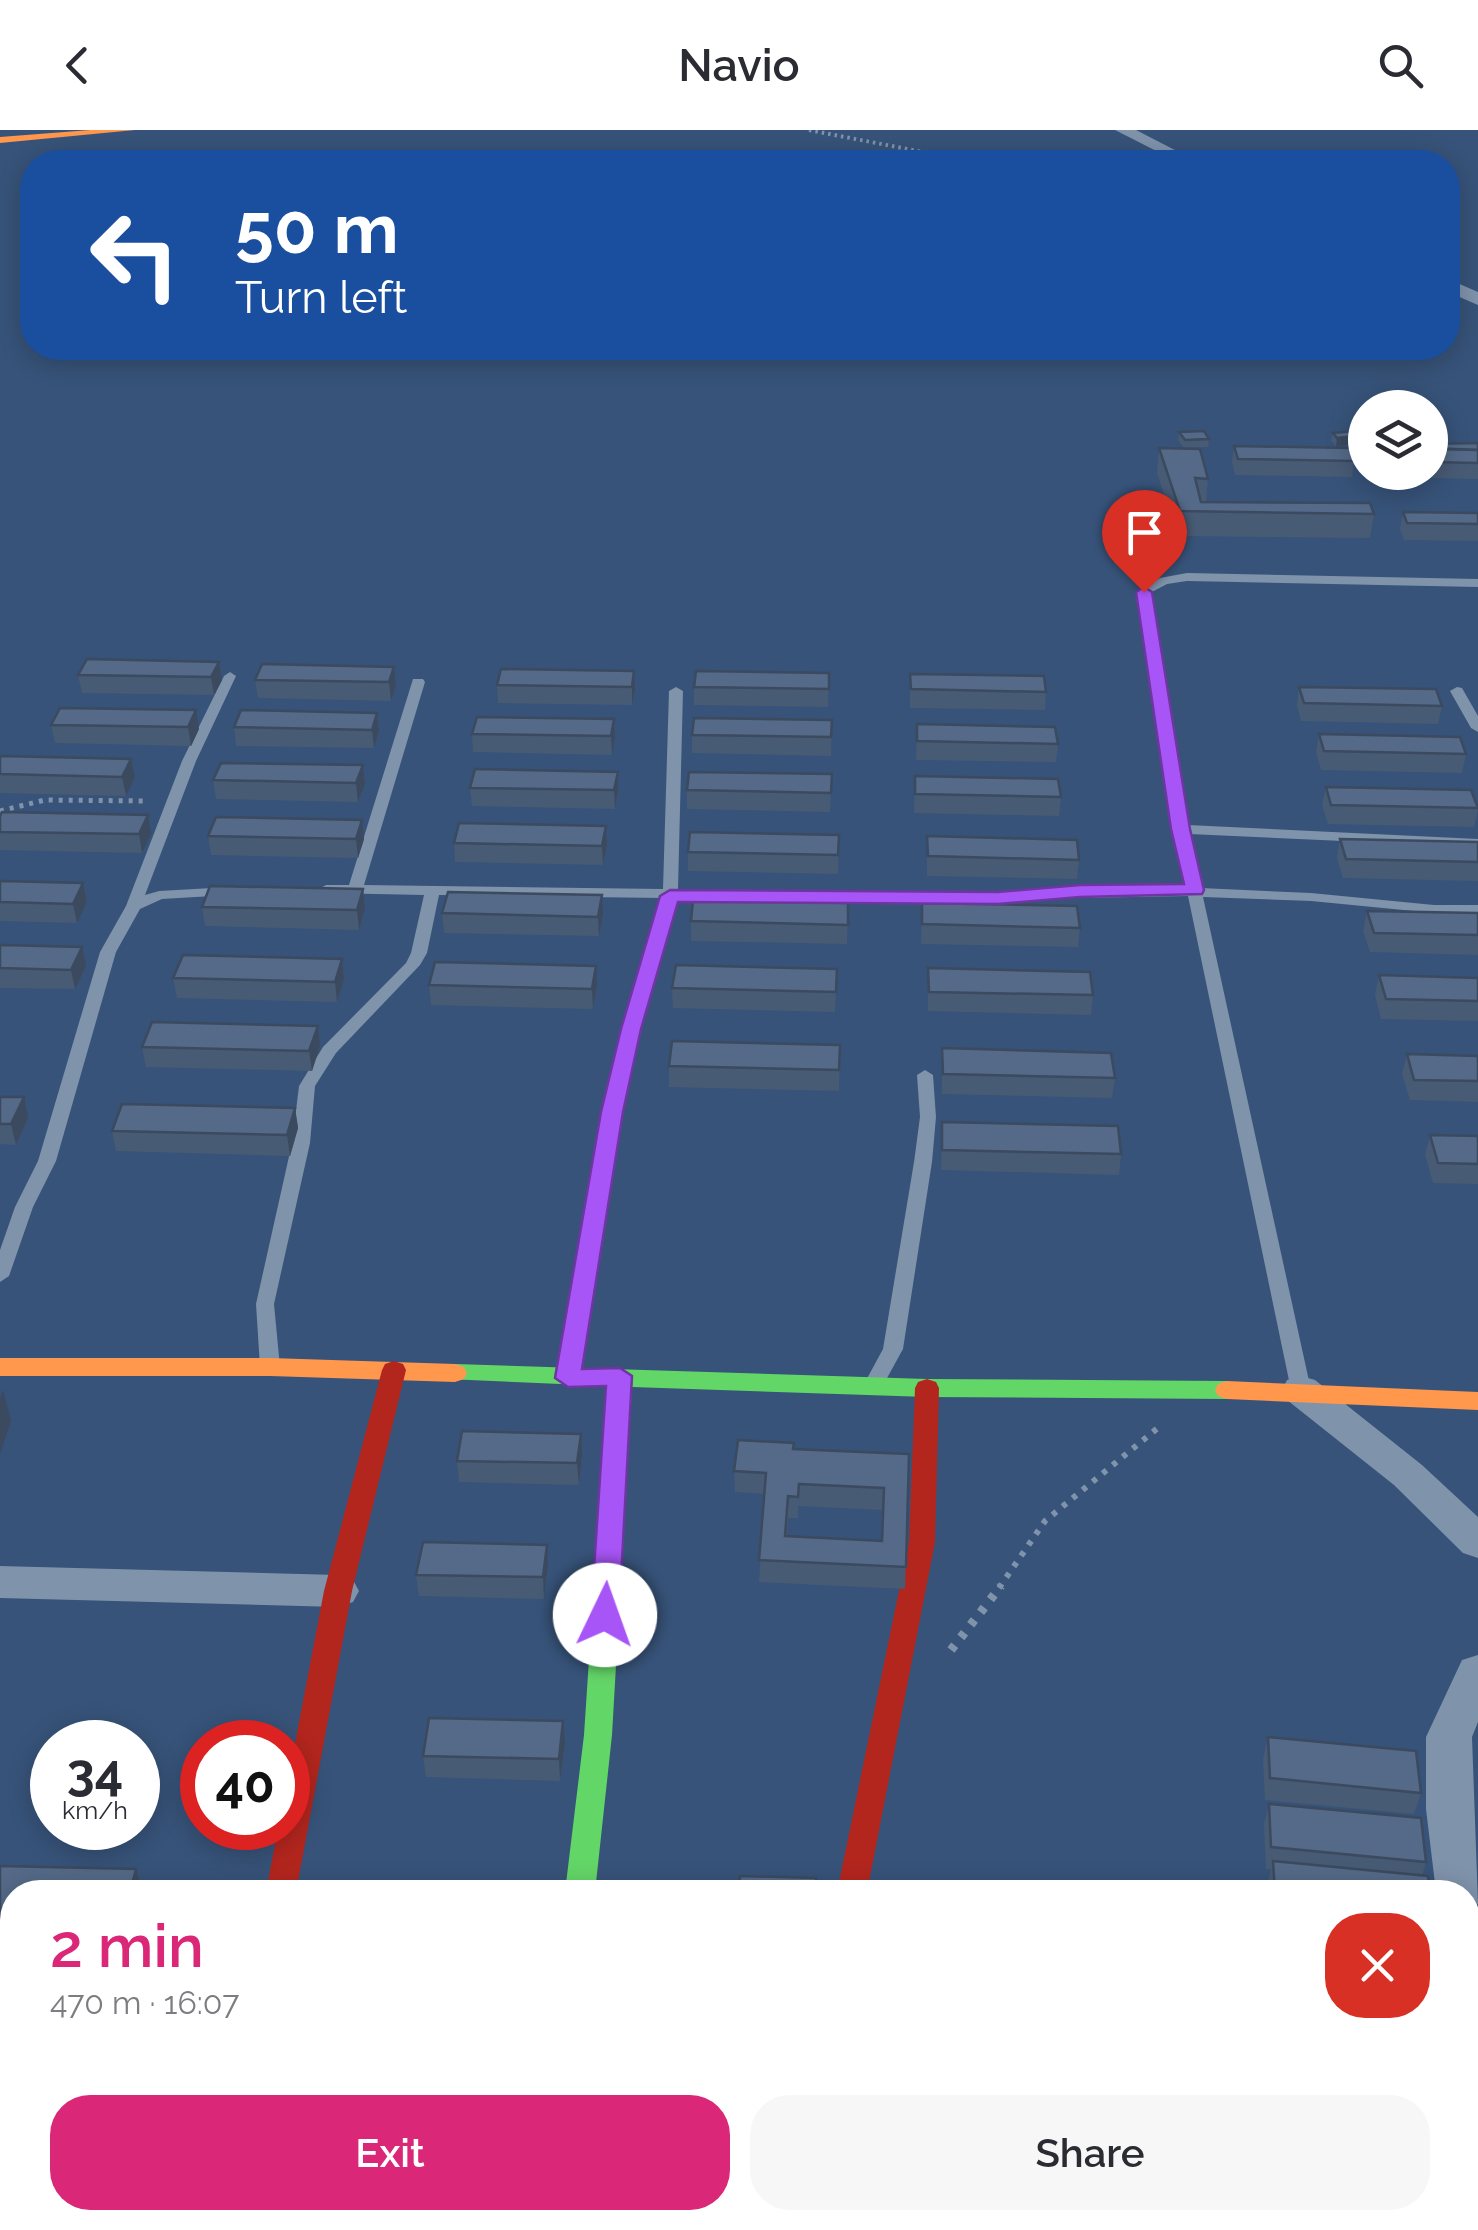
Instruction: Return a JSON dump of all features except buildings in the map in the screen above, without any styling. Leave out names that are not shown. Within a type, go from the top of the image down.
[{"type":"main road","points":[[0,140],[62,132],[130,130]]},
{"type":"main road","points":[[0,1366],[270,1367],[927,1388],[1301,1390],[1478,1401]]},
{"type":"main road","points":[[284,1880],[338,1591],[394,1370]]},
{"type":"main road","points":[[581,1880],[598,1735],[620,1376]]},
{"type":"main road","points":[[854,1880],[922,1542],[927,1388]]},
{"type":"street","points":[[1123,130],[1165,150]]},
{"type":"street","points":[[1301,1390],[1408,1475],[1478,1542]]},
{"type":"street","points":[[0,1582],[338,1591]]},
{"type":"street","points":[[1459,1880],[1450,1809],[1449,1737],[1478,1672]]},
{"type":"lane","points":[[1301,1390],[1180,829],[1144,592],[1164,581],[1187,577],[1478,583]]},
{"type":"lane","points":[[0,1276],[52,1144],[108,952],[134,906],[174,801],[230,676]]},
{"type":"lane","points":[[354,888],[418,682]]},
{"type":"lane","points":[[568,1378],[612,1112],[631,1029],[670,896],[676,691]]},
{"type":"lane","points":[[1457,692],[1478,728]]},
{"type":"lane","points":[[1180,829],[1478,843]]},
{"type":"lane","points":[[317,890],[998,898],[1080,891],[1195,890],[1321,898],[1414,910],[1478,910]]},
{"type":"lane","points":[[134,906],[159,895],[242,891]]},
{"type":"lane","points":[[270,1367],[265,1304],[301,1143],[307,1086],[328,1050],[412,965],[419,953],[432,891]]},
{"type":"lane","points":[[874,1384],[894,1349],[926,1132],[925,1075]]},
{"type":"path","points":[[809,130],[912,150]]},
{"type":"path","points":[[0,811],[46,800],[174,801]]},
{"type":"path","points":[[940,1664],[1022,1559],[1045,1521],[1208,1391]]},
{"type":"traffic: fast","points":[[455,1373],[927,1388],[1227,1390]]},
{"type":"traffic: fast","points":[[581,1880],[598,1735],[620,1376]]},
{"type":"traffic: slow","points":[[0,140],[130,130]]},
{"type":"traffic: slow","points":[[0,1367],[270,1367],[455,1373]]},
{"type":"traffic: slow","points":[[1227,1390],[1478,1401]]},
{"type":"traffic: jam","points":[[283,1880],[338,1591],[394,1370]]},
{"type":"traffic: jam","points":[[854,1880],[922,1542],[927,1388]]},
{"type":"route","points":[[605,1615],[620,1376],[568,1378],[612,1112],[631,1029],[670,896],[998,898],[1080,891],[1195,890],[1180,829],[1162,690],[1144,592]]}]
